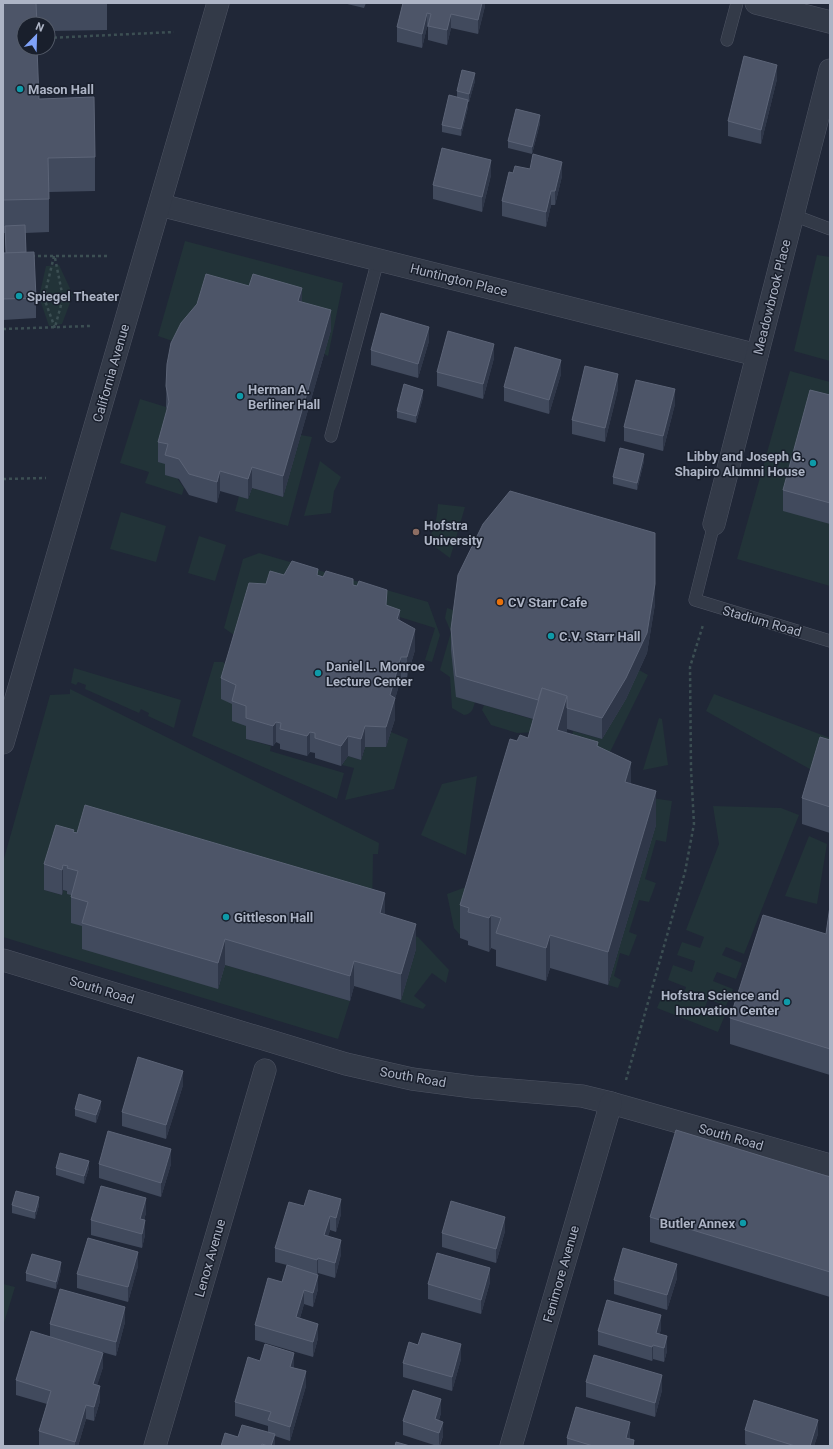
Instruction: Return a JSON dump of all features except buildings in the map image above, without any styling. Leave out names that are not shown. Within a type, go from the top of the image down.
[{"type":"street","name":"California Avenue","points":[[3,743],[218,3]]},
{"type":"street","points":[[756,3],[830,22]]},
{"type":"street","name":"Meadowbrook Place","points":[[714,524],[830,70]]},
{"type":"street","name":"Huntington Place","points":[[160,205],[757,355]]},
{"type":"street","name":"South Road","points":[[3,960],[361,1067],[412,1079],[473,1087],[582,1096],[830,1165]]},
{"type":"street","name":"Lenox Avenue","points":[[155,1446],[266,1070]]},
{"type":"street","name":"Fenimore Avenue","points":[[511,1446],[615,1104]]},
{"type":"lane","points":[[727,40],[738,3]]},
{"type":"lane","points":[[793,215],[830,229]]},
{"type":"lane","points":[[331,436],[378,260]]},
{"type":"lane","name":"Stadium Road","points":[[714,524],[695,600],[830,641]]},
{"type":"path","points":[[56,38],[174,32]]},
{"type":"path","points":[[26,256],[110,256]]},
{"type":"path","points":[[54,256],[63,298],[55,328]]},
{"type":"path","points":[[54,256],[44,298],[55,328]]},
{"type":"path","points":[[3,330],[90,326]]},
{"type":"path","points":[[3,479],[46,478]]},
{"type":"path","points":[[615,1104],[685,872],[693,831],[690,667],[709,605]]},
{"type":"shaded area","points":[[185,241],[343,283],[328,356],[324,354],[331,330],[181,344],[158,336]]},
{"type":"shaded area","points":[[817,255],[830,257],[830,361],[794,351]]},
{"type":"shaded area","points":[[59,265],[73,295],[62,324],[49,326],[39,297],[46,266]]},
{"type":"shaded area","points":[[790,371],[830,382],[830,586],[737,559]]},
{"type":"shaded area","points":[[140,399],[166,407],[169,422],[168,465],[184,488],[182,495],[145,483],[149,472],[120,463]]},
{"type":"shaded area","points":[[301,435],[312,437],[288,526],[235,511],[239,496],[248,499],[252,488],[283,497]]},
{"type":"shaded area","points":[[320,461],[341,477],[334,491],[331,513],[304,516]]},
{"type":"shaded area","points":[[438,504],[465,507],[450,558],[427,541],[435,524]]},
{"type":"shaded area","points":[[121,512],[166,526],[156,562],[110,549]]},
{"type":"shaded area","points":[[199,536],[226,545],[215,581],[188,573]]},
{"type":"shaded area","points":[[259,553],[428,602],[440,635],[432,662],[425,660],[435,628],[387,613],[234,635],[224,628],[243,559]]},
{"type":"shaded area","points":[[447,608],[456,611],[475,702],[473,709],[464,715],[452,708],[450,677],[440,670],[451,632],[445,618]]},
{"type":"shaded area","points":[[214,662],[223,662],[230,668],[236,706],[246,726],[246,739],[271,746],[270,751],[344,773],[337,799],[192,736]]},
{"type":"shaded area","points":[[74,668],[181,700],[174,728],[148,716],[149,713],[141,709],[139,713],[85,689],[86,685],[78,682],[76,685],[71,683]]},
{"type":"shaded area","points":[[639,670],[648,675],[610,752],[571,740],[573,731],[602,739],[626,699]]},
{"type":"shaded area","points":[[70,689],[379,843],[378,854],[373,854],[372,915],[85,831],[44,890],[62,895],[63,890],[68,892],[225,965],[350,1001],[338,1039],[3,937],[3,862],[50,695],[70,694]]},
{"type":"shaded area","points":[[714,694],[830,738],[830,748],[817,773],[706,711]]},
{"type":"shaded area","points":[[484,705],[542,722],[539,732],[517,733],[491,725],[482,710]]},
{"type":"shaded area","points":[[659,718],[662,719],[668,765],[643,770]]},
{"type":"shaded area","points":[[391,732],[408,739],[394,789],[345,800],[354,768],[342,765],[348,756],[361,760],[365,747],[386,747]]},
{"type":"shaded area","points":[[477,776],[466,855],[421,835],[442,784]]},
{"type":"shaded area","points":[[631,795],[672,801],[666,842],[656,840],[645,879],[656,883],[649,902],[639,900],[629,932],[637,935],[629,956],[620,953],[614,976],[621,980],[618,988],[608,985],[656,825]]},
{"type":"shaded area","points":[[713,806],[781,808],[799,815],[744,954],[726,947],[722,955],[742,963],[736,979],[717,972],[713,981],[733,989],[726,1006],[708,999],[705,1007],[725,1015],[718,1032],[657,1008],[663,994],[682,1001],[686,987],[668,980],[673,965],[692,972],[695,961],[677,955],[682,942],[700,948],[704,937],[686,930],[719,844]]},
{"type":"shaded area","points":[[809,836],[827,844],[817,904],[785,896]]},
{"type":"shaded area","points":[[466,887],[461,936],[454,928],[447,894]]},
{"type":"shaded area","points":[[391,928],[418,937],[449,970],[446,983],[432,973],[414,996],[426,1005],[423,1009],[400,1002],[416,950]]},
{"type":"shaded area","points":[[3,1284],[15,1287],[3,1326]]},
{"type":"place","name":"Mason Hall","points":[[20,89]]},
{"type":"place","name":"Spiegel Theater","points":[[19,296]]},
{"type":"place","name":"Herman A. Berliner Hall","points":[[240,396]]},
{"type":"place","name":"Libby and Joseph G. Shapiro Alumni House","points":[[813,463]]},
{"type":"place","name":"Hofstra University","points":[[416,532]]},
{"type":"place","name":"CV Starr Cafe","points":[[500,602]]},
{"type":"place","name":"C.V. Starr Hall","points":[[551,636]]},
{"type":"place","name":"Daniel L. Monroe Lecture Center","points":[[318,673]]},
{"type":"place","name":"Gittleson Hall","points":[[226,917]]},
{"type":"place","name":"Hofstra Science and Innovation Center","points":[[787,1002]]},
{"type":"place","name":"Butler Annex","points":[[743,1223]]}]
